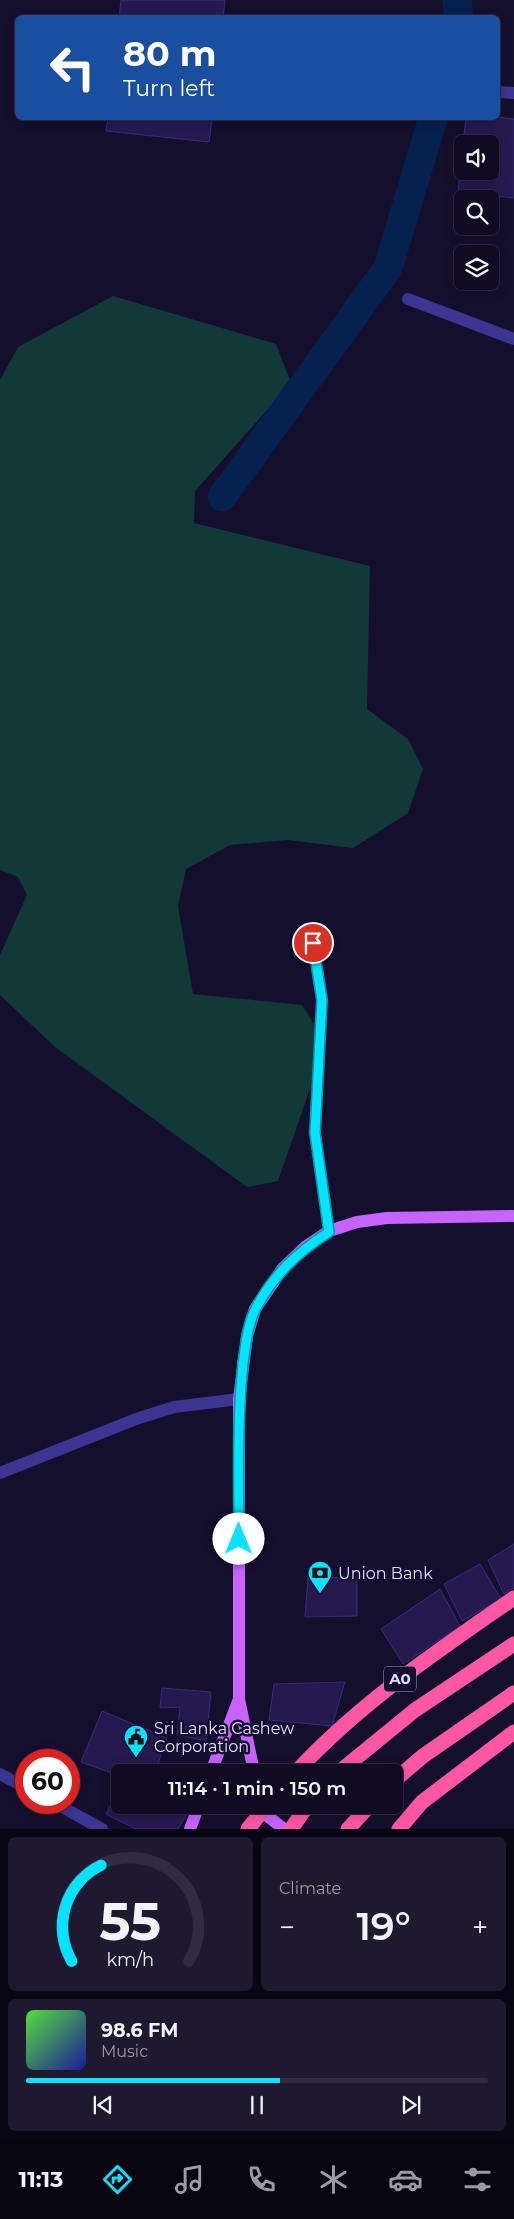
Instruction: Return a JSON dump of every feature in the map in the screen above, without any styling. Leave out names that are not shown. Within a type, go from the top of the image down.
[{"type":"highway","name":"A0","points":[[304,1764],[326,1740],[425,1659],[514,1598]]},
{"type":"highway","points":[[349,1764],[415,1710],[514,1644]]},
{"type":"highway","points":[[403,1773],[423,1756],[514,1693]]},
{"type":"highway","points":[[399,1829],[422,1802],[514,1732]]},
{"type":"highway","points":[[248,1829],[258,1814]]},
{"type":"highway","points":[[291,1829],[302,1814]]},
{"type":"highway","points":[[348,1829],[362,1814]]},
{"type":"main road","points":[[252,1764],[239,1699],[239,1399],[247,1336],[255,1309],[282,1268],[305,1247],[329,1232],[356,1222],[387,1218],[514,1216]]},
{"type":"main road","points":[[214,1764],[239,1699]]},
{"type":"main road","points":[[190,1829],[196,1814]]},
{"type":"main road","points":[[270,1814],[284,1829]]},
{"type":"street","points":[[500,92],[514,93]]},
{"type":"street","points":[[408,299],[514,339]]},
{"type":"street","points":[[313,943],[322,1000],[315,1133],[329,1232]]},
{"type":"street","points":[[0,1473],[136,1419],[174,1407],[239,1399]]},
{"type":"street","points":[[0,1774],[15,1782]]},
{"type":"street","points":[[75,1814],[102,1829]]},
{"type":"green space","points":[[113,296],[276,344],[291,383],[195,491],[194,523],[370,566],[367,709],[408,739],[423,769],[408,813],[353,848],[288,840],[230,845],[186,869],[178,906],[193,994],[302,1005],[326,1043],[278,1181],[247,1187],[55,1047],[0,995],[0,955],[27,895],[18,877],[0,870],[0,380],[18,347]]},
{"type":"building","points":[[121,0],[225,0],[223,15],[119,15]]},
{"type":"building","points":[[500,117],[514,119],[514,198],[499,196],[499,190],[458,190],[459,180],[499,180],[499,135],[464,135],[466,120],[500,120]]},
{"type":"building","points":[[108,120],[212,120],[209,142],[106,131]]},
{"type":"building","points":[[514,1544],[514,1588],[504,1594],[488,1560]]},
{"type":"building","points":[[480,1564],[501,1599],[462,1621],[444,1584]]},
{"type":"building","points":[[357,1577],[357,1616],[305,1617],[308,1578]]},
{"type":"building","points":[[440,1589],[460,1626],[403,1664],[381,1629]]},
{"type":"building","points":[[345,1682],[332,1726],[269,1720],[274,1684]]},
{"type":"building","points":[[162,1688],[211,1692],[206,1741],[177,1735],[180,1707],[160,1708]]},
{"type":"building","points":[[102,1711],[167,1738],[158,1764],[111,1764],[111,1773],[81,1762]]},
{"type":"building","points":[[111,1804],[111,1814],[187,1814],[178,1829],[136,1829],[106,1814]]},
{"type":"waterway","points":[[457,0],[459,15]]},
{"type":"waterway","points":[[222,497],[388,268],[432,120]]},
{"type":"place","name":"Union Bank","points":[[320,1594]]},
{"type":"place","name":"Sri Lanka Cashew Corporation","points":[[136,1758]]},
{"type":"route","points":[[239,1539],[239,1399],[247,1336],[255,1309],[282,1268],[305,1247],[329,1232],[315,1133],[322,1000],[313,943]]}]
